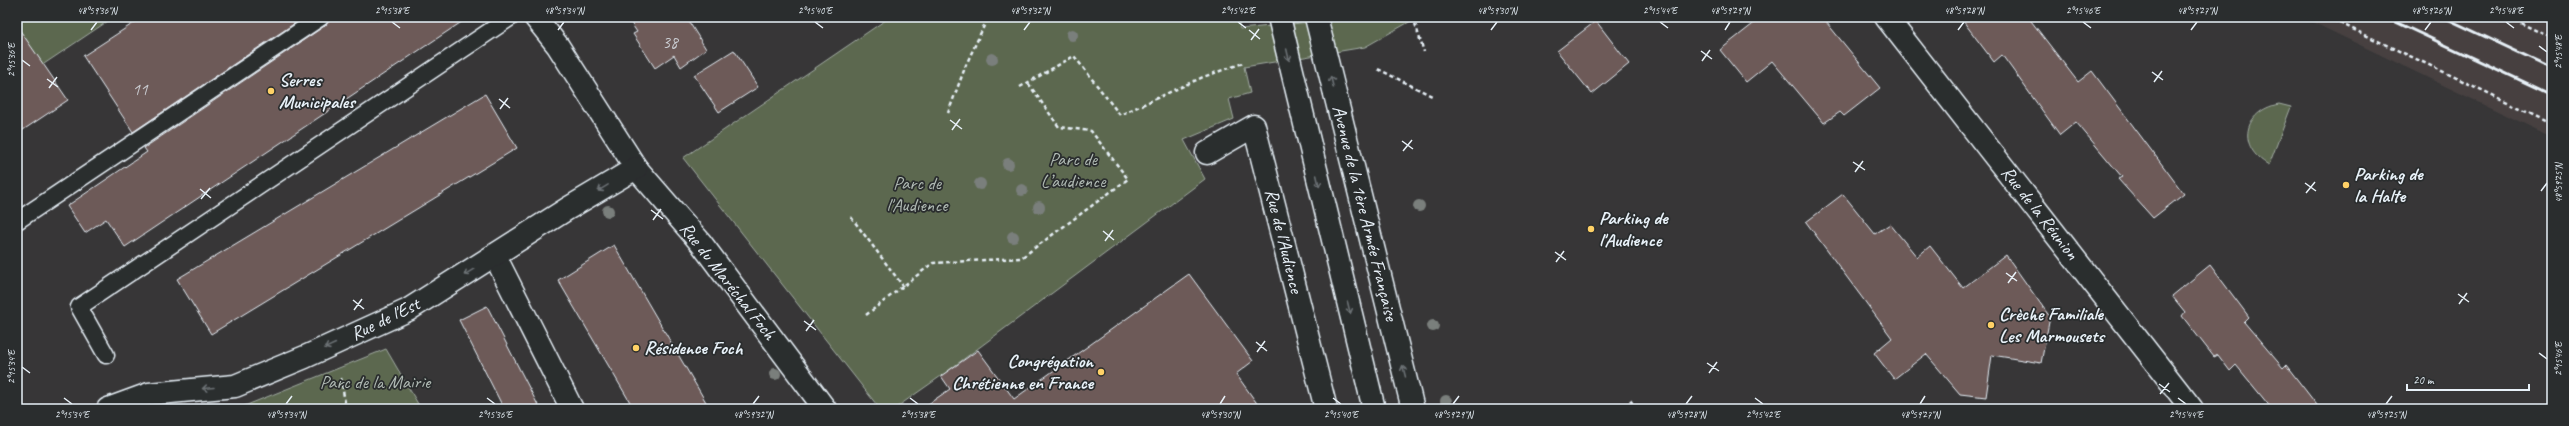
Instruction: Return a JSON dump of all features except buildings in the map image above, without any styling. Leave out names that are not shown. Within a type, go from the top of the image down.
[{"type":"street","name":"Rue du Maréchal Foch","points":[[535,17],[558,46],[636,168],[701,243],[825,409]]},
{"type":"street","name":"Avenue de la 1ère Armée Française","points":[[1279,17],[1374,409]]},
{"type":"street","name":"Avenue de la 1ère Armée Française","points":[[1316,17],[1413,409]]},
{"type":"street","name":"Rue de la Réunion","points":[[1886,17],[2192,409]]},
{"type":"street","name":"Rue de l'Audience","points":[[1208,153],[1254,126],[1326,409]]},
{"type":"street","name":"Rue de l'Est","points":[[108,409],[149,394],[235,386],[305,357],[408,310],[567,209],[636,168]]},
{"type":"street","points":[[495,256],[572,409]]},
{"type":"lane","points":[[17,220],[321,17]]},
{"type":"lane","points":[[106,355],[79,307],[511,17]]},
{"type":"path","points":[[948,113],[966,65],[988,17]]},
{"type":"path","points":[[1413,17],[1424,52]]},
{"type":"path","points":[[2327,17],[2552,123]]},
{"type":"path","points":[[2508,17],[2552,38]]},
{"type":"path","points":[[1020,87],[1074,56],[1120,115],[1203,77],[1243,63]]},
{"type":"path","points":[[1378,69],[1434,97]]},
{"type":"path","points":[[866,315],[933,263],[1021,258],[1128,179],[1092,131],[1059,127],[1028,83]]},
{"type":"path","points":[[850,217],[903,286]]},
{"type":"path","points":[[340,375],[346,409]]},
{"type":"path","points":[[1630,400],[1637,409]]},
{"type":"shaded area","points":[[2302,17],[2552,17],[2552,137],[2449,88]]},
{"type":"green space","points":[[17,17],[114,17],[17,82]]},
{"type":"green space","name":"Parc de l'Audience","points":[[890,17],[1238,17],[1240,29],[1342,19],[1342,17],[1418,17],[1365,47],[1244,67],[1250,93],[1229,99],[1234,119],[1184,140],[1205,179],[941,376],[894,409],[880,409],[683,158]]},
{"type":"green space","points":[[2279,104],[2291,107],[2269,165],[2258,157],[2252,149],[2248,140],[2248,130],[2251,122],[2258,114],[2267,108]]},
{"type":"green space","name":"Parc de la Mairie","points":[[386,349],[421,409],[237,409]]},
{"type":"railway","points":[[2385,17],[2552,95]]},
{"type":"railway","points":[[2443,17],[2552,68]]},
{"type":"place","name":"Serres Municipales","points":[[271,91]]},
{"type":"place","name":"Parking de la Halte","points":[[2346,185]]},
{"type":"place","name":"Parking de l'Audience","points":[[1591,229]]},
{"type":"place","name":"Crèche Familiale Les Marmousets","points":[[1991,325]]},
{"type":"place","name":"Résidence Foch","points":[[636,348]]},
{"type":"place","name":"Congrégation Chrétienne en France","points":[[1101,372]]},
{"type":"park label","name":"Parc de L’audience","points":[[1073,170]]}]
